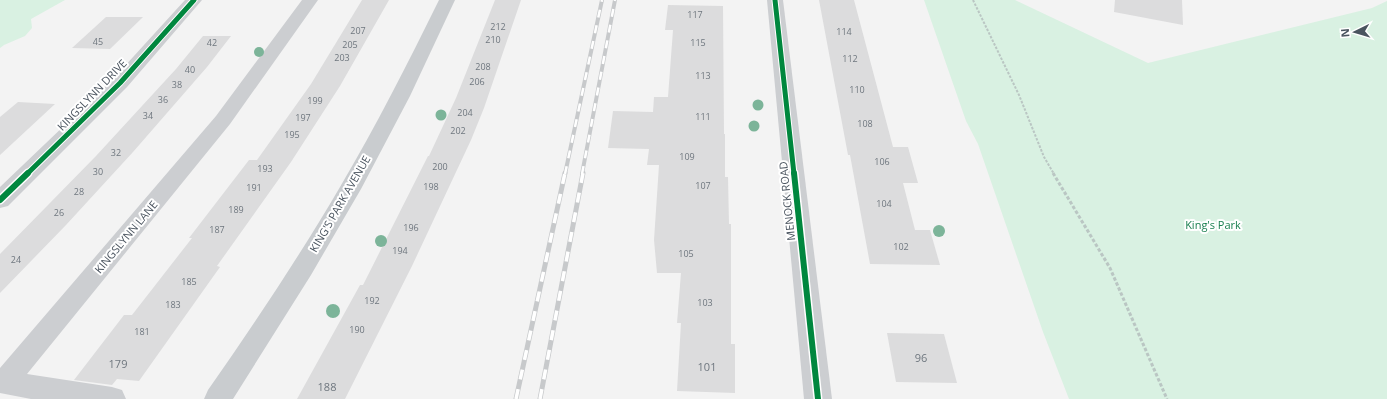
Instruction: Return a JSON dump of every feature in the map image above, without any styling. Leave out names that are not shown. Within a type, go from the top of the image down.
[{"type":"main road","name":"KING'S PARK AVENUE","points":[[218,399],[286,296],[351,188],[423,52],[447,0]]},
{"type":"street","name":"KINGSLYNN DRIVE","points":[[0,200],[120,83],[194,0]]},
{"type":"street","name":"KINGSLYNN LANE","points":[[112,399],[4,383],[223,120],[310,0]]},
{"type":"street","name":"MENOCK ROAD","points":[[775,0],[818,399]]},
{"type":"path","points":[[972,0],[1019,95],[1044,157],[1110,268],[1167,399]]},
{"type":"green space","points":[[0,0],[65,0],[31,19],[32,28],[25,36],[0,48]]},
{"type":"green space","name":"King's Park","points":[[924,0],[1015,0],[1148,63],[1372,8],[1387,1],[1387,399],[1069,399],[1043,332],[978,144],[966,121]]},
{"type":"building","points":[[362,0],[389,0],[340,86],[291,162],[217,266],[220,267],[139,381],[117,379],[112,385],[74,380],[124,315],[132,315],[192,238],[189,238],[249,160],[257,160],[311,84]]},
{"type":"building","points":[[495,0],[521,0],[484,108],[471,140],[412,266],[345,399],[297,399],[360,285],[363,285],[429,156],[456,98]]},
{"type":"building","points":[[819,0],[854,0],[893,147],[908,147],[918,183],[903,183],[915,230],[930,230],[940,265],[870,264]]},
{"type":"building","points":[[1115,0],[1182,0],[1183,25],[1114,12]]},
{"type":"building","points":[[668,5],[723,6],[725,177],[728,177],[729,224],[731,224],[731,344],[735,344],[735,393],[677,391],[681,323],[677,323],[681,273],[657,273],[654,240],[659,165],[647,165],[649,149],[608,148],[613,111],[653,112],[654,97],[668,97],[673,30],[665,30]]},
{"type":"building","points":[[106,17],[143,17],[110,49],[72,48]]},
{"type":"building","points":[[203,36],[231,36],[207,67],[133,152],[66,225],[0,293],[0,254],[96,156],[176,69]]},
{"type":"building","points":[[18,102],[55,104],[0,155],[0,117]]},
{"type":"building","points":[[887,333],[944,334],[957,383],[896,382]]},
{"type":"railway","points":[[565,174],[602,0]]},
{"type":"railway","points":[[582,174],[615,0]]},
{"type":"railway","points":[[516,399],[565,173]]},
{"type":"railway","points":[[540,399],[583,173]]},
{"type":"cycle path","points":[[0,200],[120,83],[194,0]]},
{"type":"cycle path","points":[[775,0],[818,399]]}]
